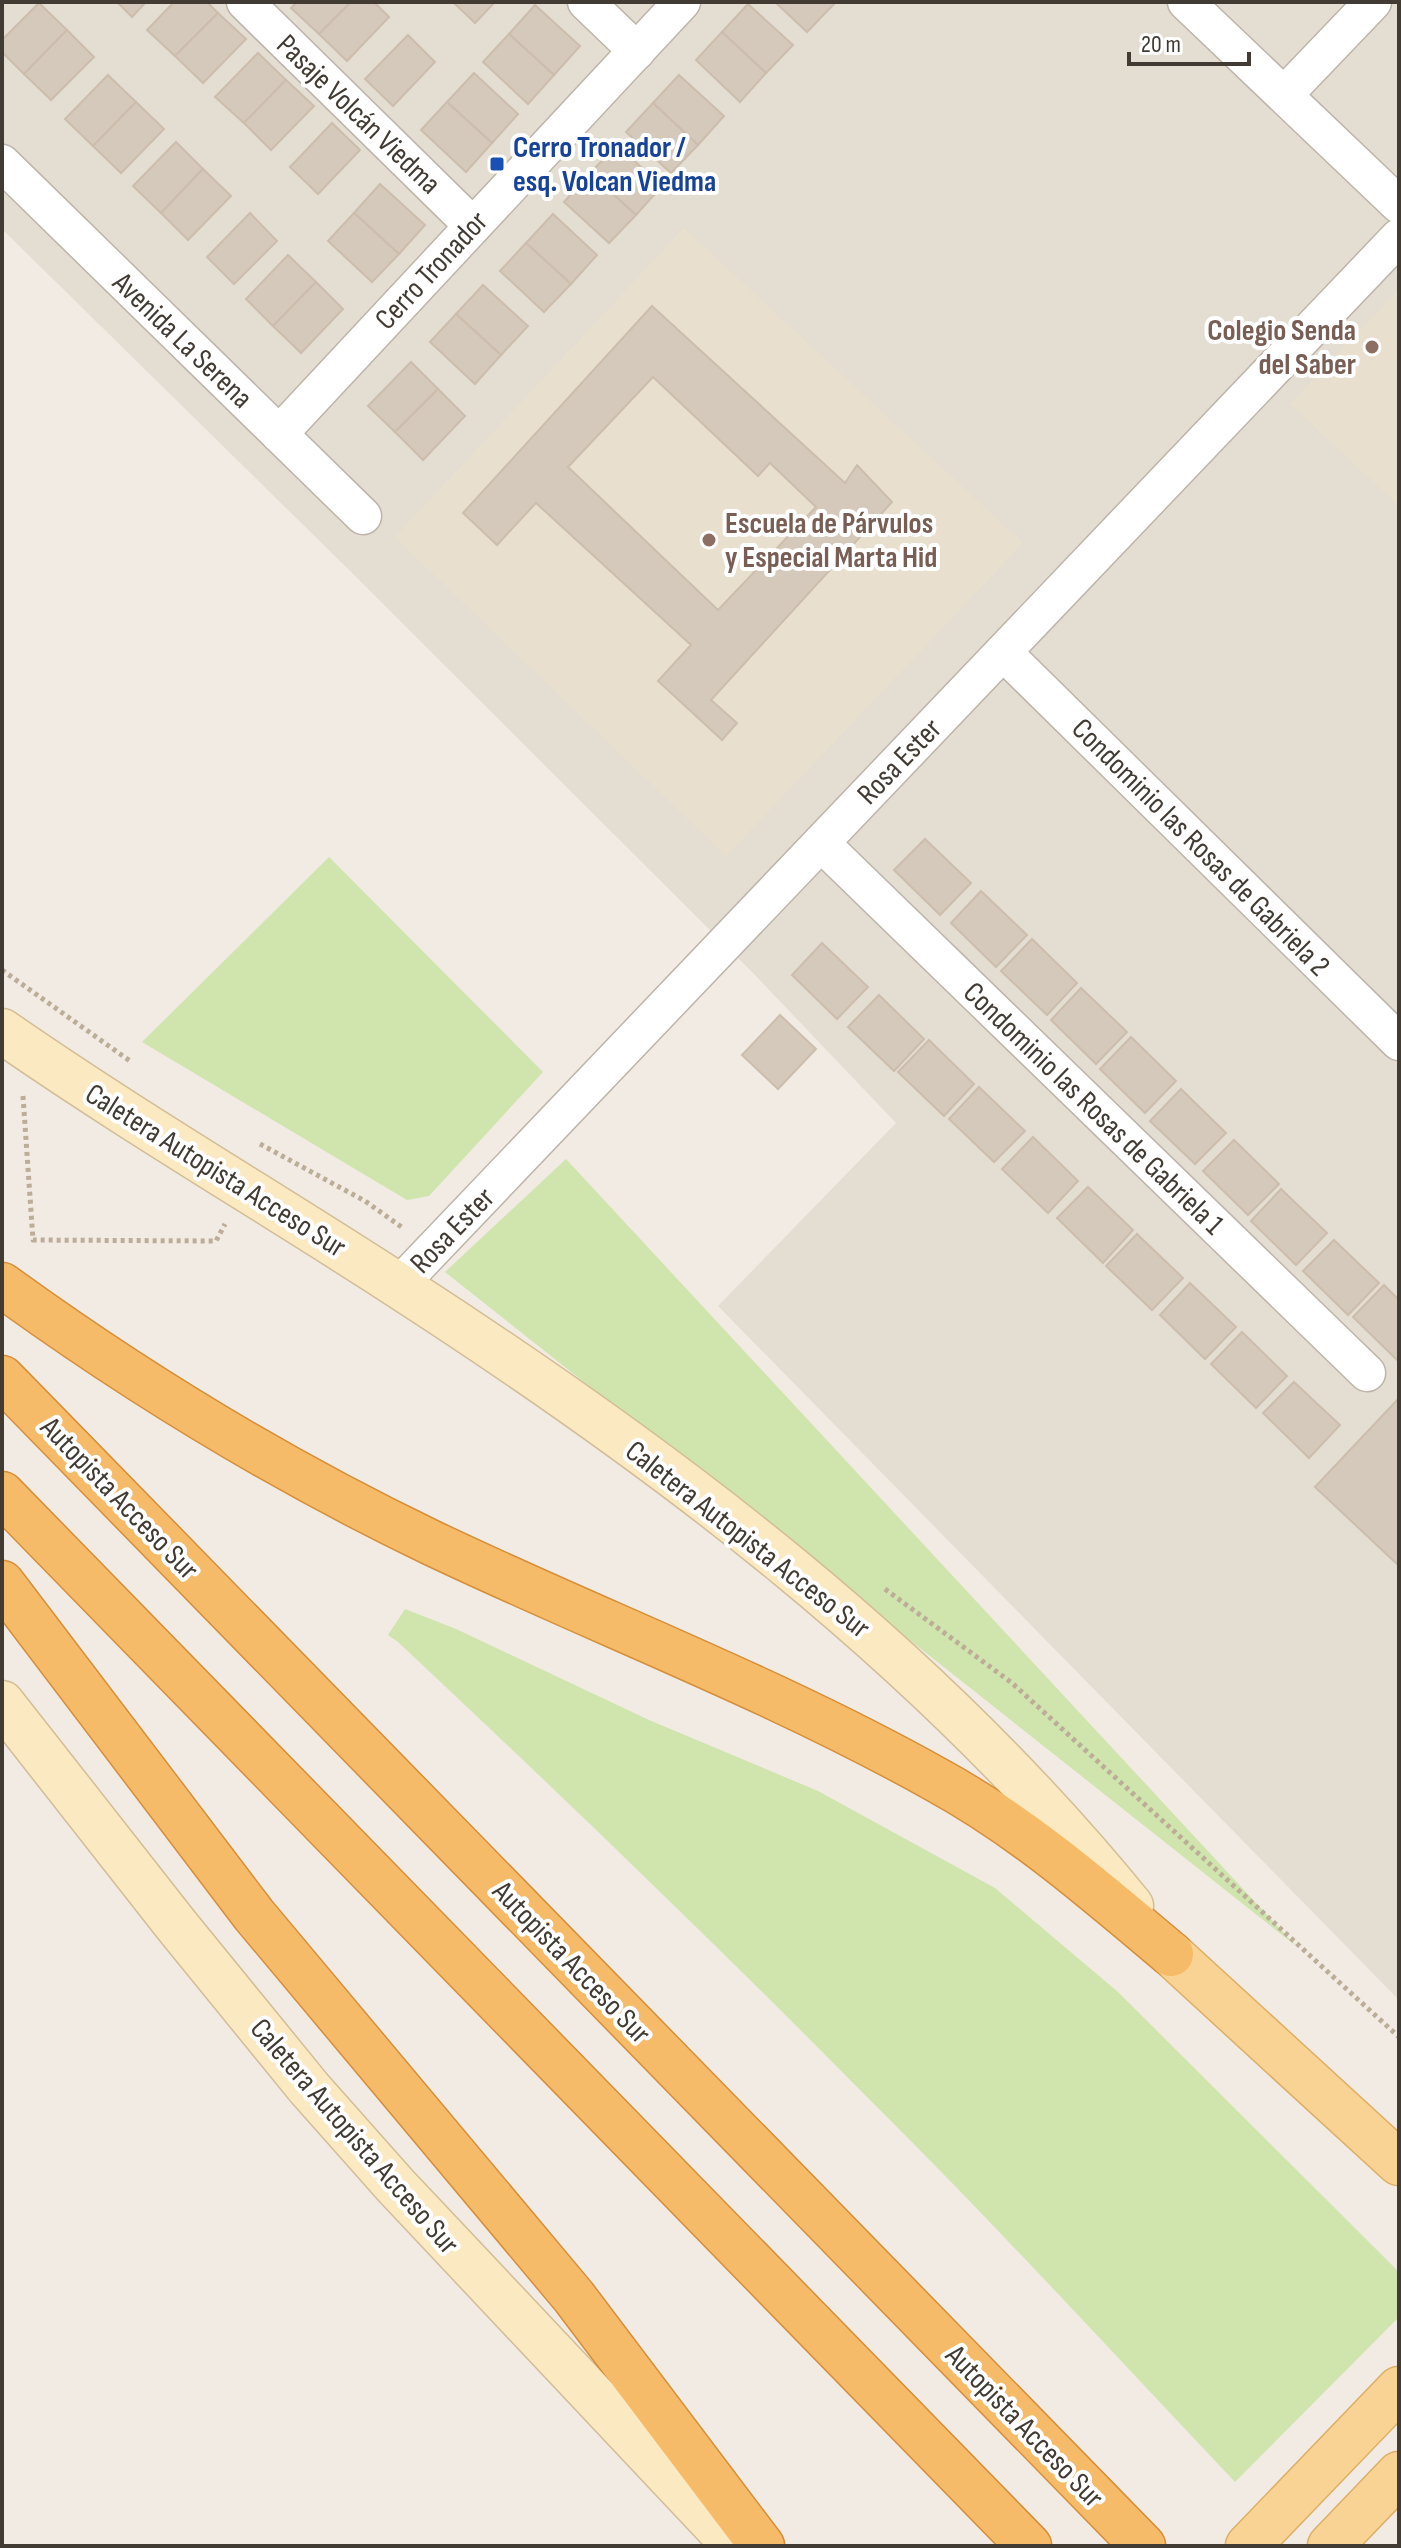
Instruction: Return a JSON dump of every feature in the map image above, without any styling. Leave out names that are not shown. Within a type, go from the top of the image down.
[{"type":"highway","points":[[2,1285],[147,1384],[327,1489],[431,1542],[776,1700],[939,1780],[1006,1822],[1063,1864],[1171,1954]]},
{"type":"highway","name":"Autopista Acceso Sur","points":[[2,1378],[1143,2546]]},
{"type":"highway","points":[[2,1494],[1029,2546]]},
{"type":"highway","points":[[2,1583],[254,1915],[574,2297],[762,2546]]},
{"type":"main road","name":"Caletera Autopista Acceso Sur","points":[[2,1031],[399,1285],[648,1457],[824,1593],[905,1666],[1058,1821],[1171,1954],[1391,2150]]},
{"type":"main road","name":"Caletera Autopista Acceso Sur","points":[[2,1703],[309,2088],[405,2196],[735,2546]]},
{"type":"main road","points":[[1256,2538],[1399,2389]]},
{"type":"main road","points":[[1330,2546],[1399,2474]]},
{"type":"street","name":"Pasaje Volcán Viedma","points":[[245,2],[473,226]]},
{"type":"street","points":[[586,2],[637,51]]},
{"type":"street","name":"Cerro Tronador","points":[[279,434],[682,2]]},
{"type":"street","points":[[1186,2],[1399,205]]},
{"type":"street","points":[[1284,95],[1373,2]]},
{"type":"street","name":"Avenida La Serena","points":[[2,163],[363,516]]},
{"type":"street","name":"Rosa Ester","points":[[399,1285],[1399,237]]},
{"type":"street","name":"Condominio las Rosas de Gabriela 2","points":[[1003,652],[1399,1042]]},
{"type":"street","name":"Condominio las Rosas de Gabriela 1","points":[[821,843],[1367,1373]]},
{"type":"path","points":[[22,1086],[33,1240],[216,1241]]},
{"type":"shaded area","points":[[2,2],[1399,2],[1399,2000],[718,1306],[896,1123],[754,974],[2,229]]},
{"type":"shaded area","name":"Escuela de Párvulos y Especial Marta Hid","points":[[684,228],[1023,543],[726,856],[395,537]]},
{"type":"shaded area","name":"Colegio Senda del Saber","points":[[1399,289],[1399,506],[1290,404]]},
{"type":"green space","points":[[329,857],[543,1072],[429,1196],[407,1200],[142,1042]]},
{"type":"green space","points":[[566,1159],[1296,1946],[445,1272]]},
{"type":"green space","points":[[405,1609],[456,1629],[649,1720],[818,1791],[995,1888],[1118,1992],[1399,2272],[1399,2317],[1235,2482],[1007,2240],[809,2039],[576,1811],[388,1635]]},
{"type":"building","points":[[117,2],[146,2],[132,17]]},
{"type":"building","points":[[174,2],[207,2],[218,13],[175,56],[147,30]]},
{"type":"building","points":[[297,2],[351,2],[319,34],[291,8]]},
{"type":"building","points":[[351,2],[374,2],[389,17],[347,61],[319,34]]},
{"type":"building","points":[[453,2],[495,2],[475,23]]},
{"type":"building","points":[[775,2],[832,2],[834,4],[807,32]]},
{"type":"building","points":[[39,3],[67,30],[24,74],[2,52],[2,40]]},
{"type":"building","points":[[748,4],[793,45],[766,73],[722,32]]},
{"type":"building","points":[[535,5],[580,46],[554,75],[509,34]]},
{"type":"building","points":[[218,13],[246,39],[203,83],[175,56]]},
{"type":"building","points":[[67,30],[94,57],[51,100],[24,74]]},
{"type":"building","points":[[722,32],[766,73],[740,102],[696,60]]},
{"type":"building","points":[[509,34],[554,75],[528,104],[483,62]]},
{"type":"building","points":[[408,35],[435,62],[393,106],[365,79]]},
{"type":"building","points":[[258,53],[286,80],[244,123],[215,97]]},
{"type":"building","points":[[474,73],[518,114],[492,143],[447,102]]},
{"type":"building","points":[[108,75],[136,102],[93,146],[65,119]]},
{"type":"building","points":[[679,75],[724,116],[698,145],[653,103]]},
{"type":"building","points":[[286,80],[314,106],[271,150],[244,123]]},
{"type":"building","points":[[136,102],[164,129],[121,173],[93,146]]},
{"type":"building","points":[[447,102],[492,143],[466,172],[421,130]]},
{"type":"building","points":[[653,103],[698,145],[671,173],[626,132]]},
{"type":"building","points":[[332,123],[360,150],[318,194],[290,167]]},
{"type":"building","points":[[176,142],[203,169],[161,213],[133,186]]},
{"type":"building","points":[[617,145],[662,186],[636,215],[590,173]]},
{"type":"building","points":[[203,169],[231,196],[188,240],[161,213]]},
{"type":"building","points":[[590,173],[636,215],[609,243],[564,202]]},
{"type":"building","points":[[380,184],[425,225],[399,254],[354,213]]},
{"type":"building","points":[[250,213],[277,241],[234,284],[207,257]]},
{"type":"building","points":[[354,213],[399,254],[372,282],[328,241]]},
{"type":"building","points":[[553,214],[597,255],[571,284],[526,243]]},
{"type":"building","points":[[526,243],[571,284],[544,312],[500,271]]},
{"type":"building","points":[[288,255],[316,282],[273,326],[246,299]]},
{"type":"building","points":[[316,282],[343,309],[301,353],[273,326]]},
{"type":"building","points":[[483,285],[528,326],[501,355],[456,314]]},
{"type":"building","points":[[652,306],[845,483],[857,465],[892,502],[711,700],[737,723],[722,740],[658,681],[691,645],[536,503],[497,545],[463,513]],"holes":[[[653,377],[758,476],[770,463],[816,507],[718,610],[568,467]]]},
{"type":"building","points":[[456,314],[501,355],[475,384],[430,342]]},
{"type":"building","points":[[411,362],[438,389],[395,432],[368,406]]},
{"type":"building","points":[[438,389],[465,416],[423,460],[395,432]]},
{"type":"building","points":[[925,839],[971,883],[940,915],[894,870]]},
{"type":"building","points":[[981,891],[1027,935],[996,967],[951,923]]},
{"type":"building","points":[[1032,939],[1077,983],[1047,1015],[1001,971]]},
{"type":"building","points":[[822,943],[868,987],[837,1019],[792,975]]},
{"type":"building","points":[[1081,988],[1127,1032],[1096,1064],[1051,1020]]},
{"type":"building","points":[[879,995],[924,1039],[894,1071],[848,1027]]},
{"type":"building","points":[[780,1015],[816,1049],[778,1089],[742,1055]]},
{"type":"building","points":[[1131,1037],[1176,1081],[1145,1113],[1100,1069]]},
{"type":"building","points":[[929,1040],[974,1084],[944,1116],[898,1072]]},
{"type":"building","points":[[979,1087],[1025,1131],[994,1162],[949,1119]]},
{"type":"building","points":[[1181,1089],[1226,1133],[1195,1164],[1150,1121]]},
{"type":"building","points":[[1033,1137],[1078,1181],[1048,1213],[1002,1169]]},
{"type":"building","points":[[1234,1140],[1279,1184],[1248,1215],[1203,1171]]},
{"type":"building","points":[[1088,1187],[1133,1230],[1103,1263],[1057,1218]]},
{"type":"building","points":[[1281,1189],[1327,1233],[1296,1265],[1251,1221]]},
{"type":"building","points":[[1137,1234],[1183,1278],[1152,1310],[1106,1266]]},
{"type":"building","points":[[1334,1240],[1379,1283],[1348,1315],[1303,1271]]},
{"type":"building","points":[[1190,1283],[1236,1327],[1205,1359],[1160,1315]]},
{"type":"building","points":[[1384,1285],[1399,1300],[1398,1361],[1353,1317]]},
{"type":"building","points":[[1242,1332],[1287,1376],[1256,1408],[1211,1364]]},
{"type":"building","points":[[1294,1382],[1340,1425],[1309,1458],[1263,1413]]},
{"type":"building","points":[[1399,1398],[1399,1566],[1315,1487]]},
{"type":"place","name":"Cerro Tronador / esq. Volcan Viedma","points":[[497,164]]},
{"type":"place","name":"Colegio Senda del Saber","points":[[1372,347]]},
{"type":"place","name":"Escuela de Párvulos y Especial Marta Hid","points":[[709,540]]}]
